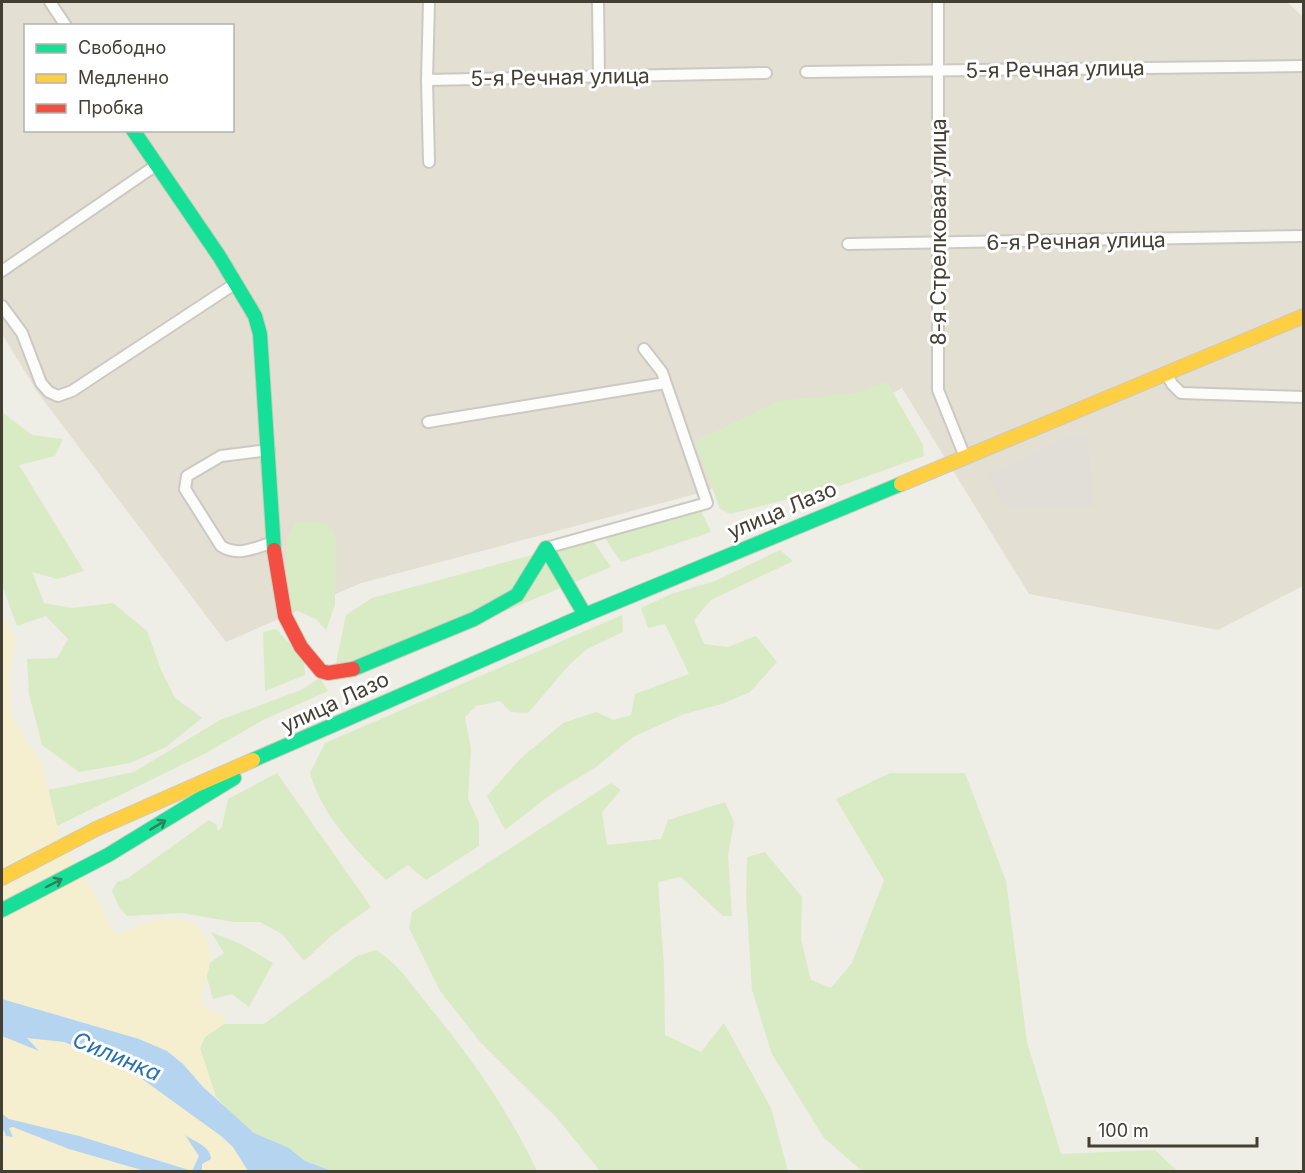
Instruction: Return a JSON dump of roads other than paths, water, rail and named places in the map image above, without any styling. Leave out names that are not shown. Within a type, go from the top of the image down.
[{"type":"main road","points":[[134,132],[236,283],[255,316],[260,334],[273,542],[285,616],[302,647],[321,672],[328,673],[362,667],[474,619],[517,596],[546,548],[585,615]]},
{"type":"main road","name":"улица Лазо","points":[[2,878],[96,829],[585,615],[1304,316]]},
{"type":"main road","name":"улица Лазо","points":[[2,910],[108,855],[280,750]]},
{"type":"street","points":[[50,2],[65,24]]},
{"type":"street","points":[[429,2],[427,80],[429,162]]},
{"type":"street","points":[[598,2],[599,75]]},
{"type":"street","name":"8-я Стрелковая улица","points":[[938,2],[938,390],[965,457]]},
{"type":"street","name":"5-я Речная улица","points":[[806,72],[1304,66]]},
{"type":"street","name":"5-я Речная улица","points":[[427,80],[766,73]]},
{"type":"street","points":[[2,271],[155,166]]},
{"type":"street","name":"6-я Речная улица","points":[[848,244],[1304,236]]},
{"type":"street","points":[[2,306],[22,333],[41,383],[49,392],[58,396],[72,391],[236,283]]},
{"type":"street","points":[[546,548],[707,503],[662,372],[644,349]]},
{"type":"street","points":[[1166,373],[1181,393],[1304,397]]},
{"type":"street","points":[[428,422],[665,383]]},
{"type":"street","points":[[269,450],[221,456],[187,477],[184,482],[185,489],[220,546],[230,552],[240,553],[273,542]]},
{"type":"water","name":"Силинка","points":[[2,999],[139,1039],[167,1051],[254,1133],[289,1148],[305,1161],[332,1171],[248,1171],[233,1147],[221,1136],[127,1068],[64,1042],[27,1038],[39,1051],[2,1036]]},
{"type":"water","points":[[2,1114],[9,1119],[79,1136],[192,1171],[145,1171],[69,1149],[13,1127],[9,1128],[13,1137],[6,1136],[4,1130],[2,1135]]},
{"type":"water","points":[[185,1135],[205,1147],[211,1159],[202,1164],[202,1171],[192,1171],[199,1156]]}]
